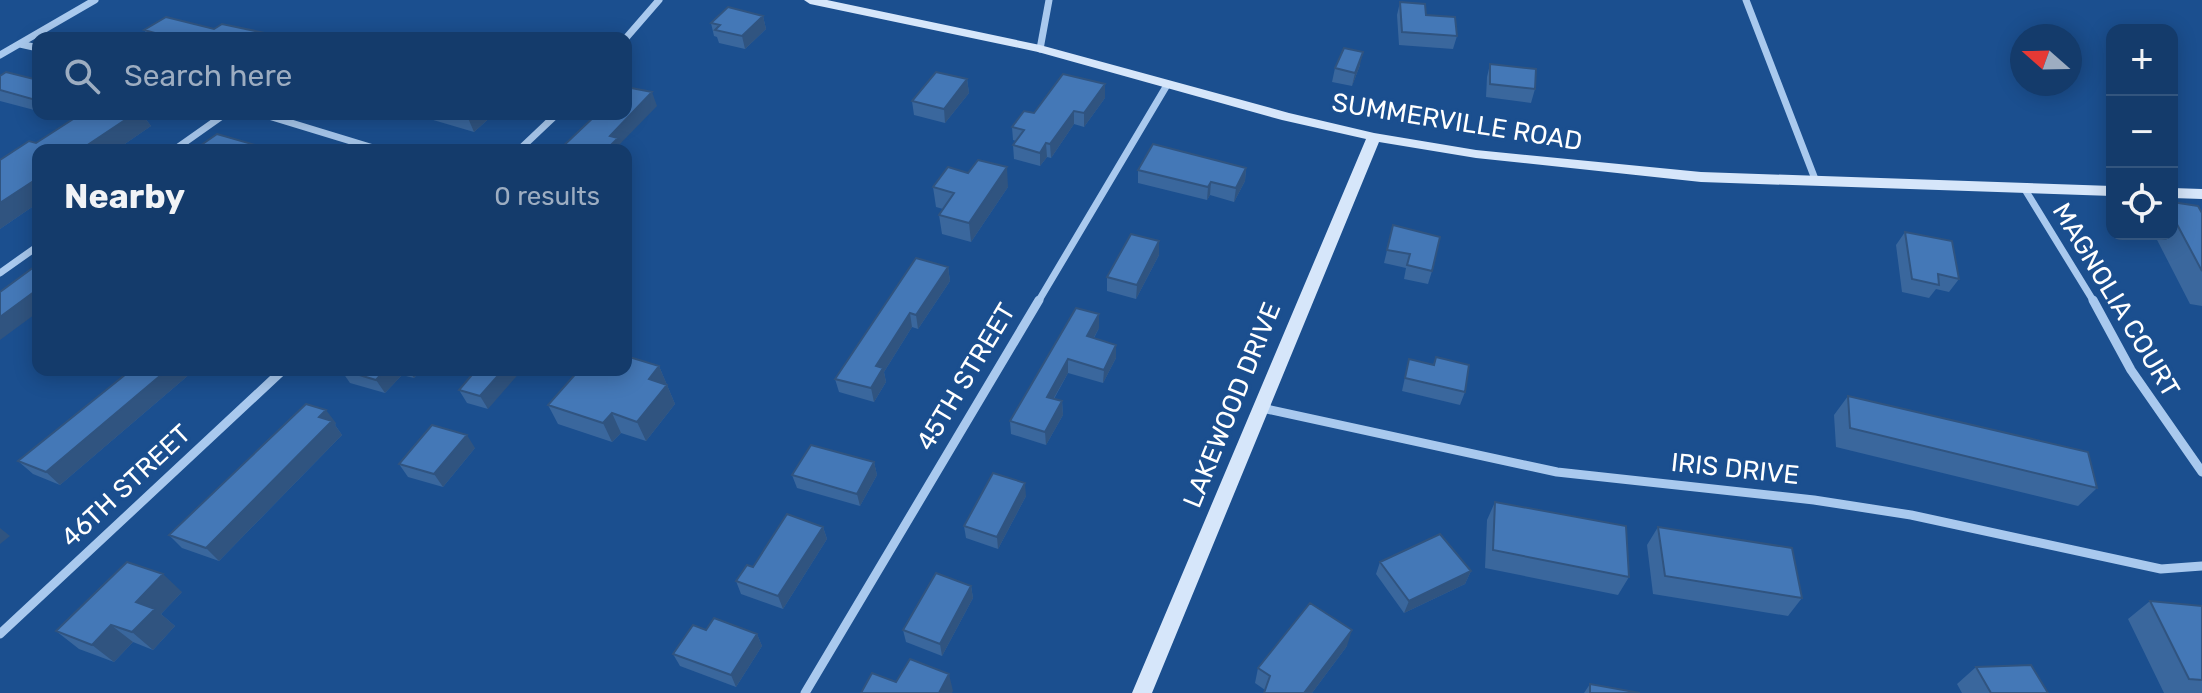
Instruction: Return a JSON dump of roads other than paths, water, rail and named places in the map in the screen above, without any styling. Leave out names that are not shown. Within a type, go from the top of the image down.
[{"type":"main road","name":"SUMMERVILLE ROAD","points":[[810,0],[1040,49],[1167,85],[1374,137],[1626,172],[2106,191]]},
{"type":"main road","name":"LAKEWOOD DRIVE","points":[[1142,693],[1262,408],[1296,314],[1374,137]]},
{"type":"main road","points":[[2178,193],[2202,194]]},
{"type":"street","points":[[40,32],[95,0]]},
{"type":"street","points":[[631,32],[659,0]]},
{"type":"street","points":[[1040,49],[1049,0]]},
{"type":"street","points":[[1746,0],[1815,179]]},
{"type":"street","points":[[0,55],[32,37]]},
{"type":"street","points":[[20,44],[32,47]]},
{"type":"street","name":"45TH STREET","points":[[805,693],[1167,85]]},
{"type":"street","points":[[182,144],[216,120]]},
{"type":"street","points":[[282,120],[360,144]]},
{"type":"street","points":[[525,144],[551,120]]},
{"type":"street","name":"MAGNOLIA COURT","points":[[2024,188],[2087,289],[2131,370],[2202,472]]},
{"type":"street","points":[[0,273],[32,250]]},
{"type":"street","name":"46TH STREET","points":[[0,634],[277,376]]},
{"type":"street","name":"IRIS DRIVE","points":[[1262,408],[1557,472],[1814,500],[1911,515],[2161,569],[2202,566]]}]
